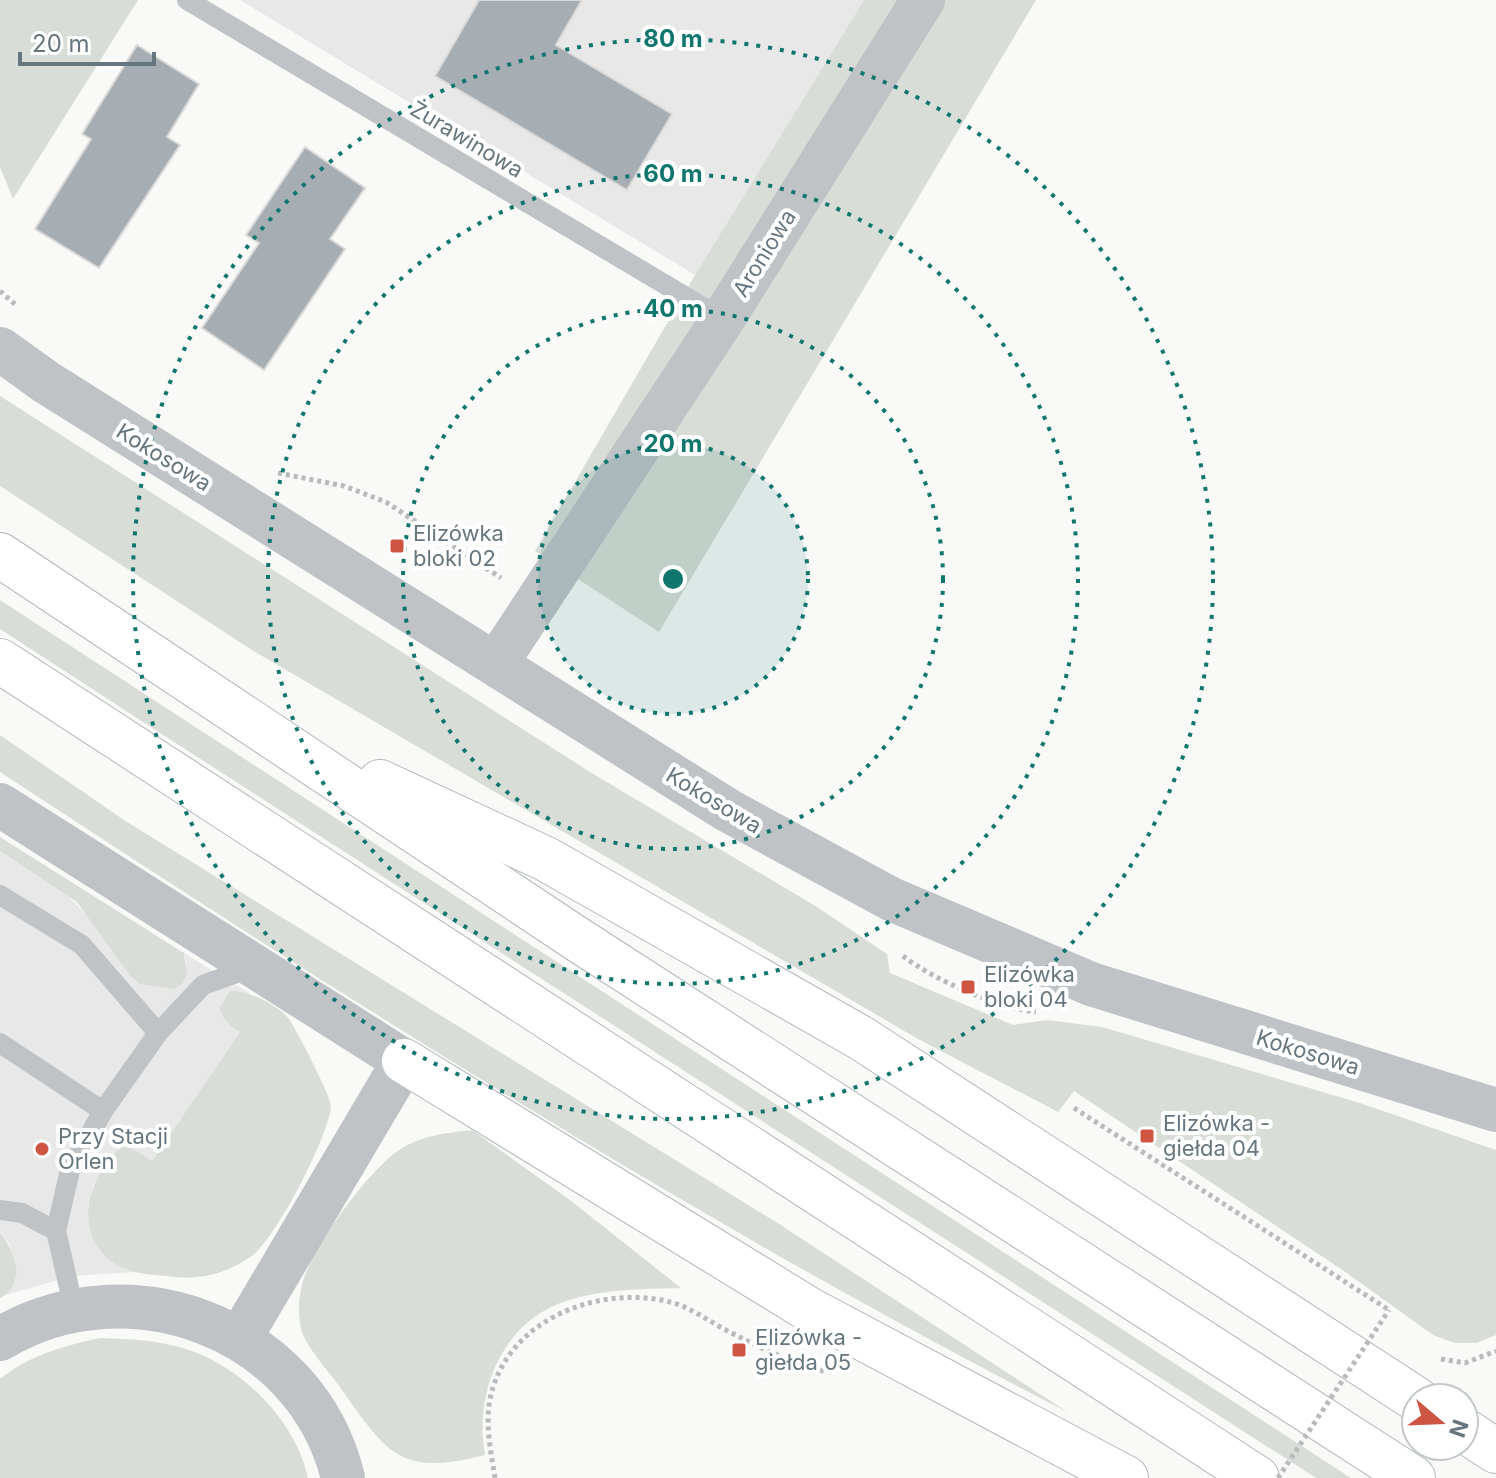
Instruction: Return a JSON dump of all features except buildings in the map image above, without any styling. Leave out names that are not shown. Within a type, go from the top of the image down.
[{"type":"main road","points":[[0,555],[590,948],[1413,1478]]},
{"type":"main road","points":[[0,661],[1257,1478]]},
{"type":"main road","points":[[251,722],[546,859],[776,988],[941,1087],[1400,1388]]},
{"type":"main road","points":[[404,1061],[810,1310],[1126,1478]]},
{"type":"street","name":"Aroniowa","points":[[496,664],[723,319],[923,0]]},
{"type":"street","name":"Kokosowa","points":[[0,349],[59,390],[729,811],[833,869],[972,937],[1133,998],[1496,1110]]},
{"type":"street","points":[[0,805],[404,1061],[240,1338]]},
{"type":"street","points":[[0,1339],[20,1327],[74,1309],[136,1305],[173,1310],[240,1338],[276,1365],[306,1398],[328,1435],[343,1478]]},
{"type":"lane","name":"Żurawinowa","points":[[187,0],[723,319]]},
{"type":"lane","points":[[0,895],[82,945],[158,1033]]},
{"type":"lane","points":[[74,1309],[56,1231],[70,1170],[103,1111],[158,1033],[203,985],[254,967]]},
{"type":"lane","points":[[0,1043],[103,1111]]},
{"type":"lane","points":[[0,1210],[22,1213],[56,1231]]},
{"type":"path","points":[[0,291],[30,315]]},
{"type":"path","points":[[267,468],[344,486],[386,502],[500,578],[512,580]]},
{"type":"path","points":[[1074,1108],[1389,1310],[1278,1478]]},
{"type":"path","points":[[495,1478],[487,1427],[495,1381],[518,1344],[542,1321],[570,1308],[605,1300],[644,1298],[673,1302],[781,1359],[837,1376]]},
{"type":"shaded area","points":[[0,0],[138,0],[13,199],[0,167]]},
{"type":"shaded area","points":[[240,0],[864,0],[695,275]]},
{"type":"shaded area","points":[[864,0],[1036,0],[659,632],[535,551],[695,275]]},
{"type":"shaded area","points":[[0,396],[590,772],[817,907],[887,954],[890,973],[1013,1025],[1047,1020],[1102,1027],[1360,1103],[1496,1150],[1496,1335],[1476,1343],[1455,1343],[1433,1335],[1344,1271],[1074,1091],[1058,1112],[918,1039],[252,650],[0,486]]},
{"type":"shaded area","points":[[0,600],[1351,1478],[1316,1478],[140,720],[0,629]]},
{"type":"shaded area","points":[[0,735],[127,822],[779,1224],[1069,1413],[795,1265],[660,1187],[261,942],[0,772]]},
{"type":"shaded area","points":[[0,837],[184,953],[187,975],[182,984],[173,989],[140,984],[130,976],[77,902],[0,851]]},
{"type":"shaded area","points":[[0,851],[63,891],[87,915],[187,964],[184,953],[251,994],[230,991],[228,1024],[240,1032],[152,1161],[134,1149],[124,1148],[116,1152],[93,1185],[88,1207],[124,1268],[136,1272],[72,1276],[6,1295],[16,1280],[10,1245],[0,1231]]},
{"type":"shaded area","points":[[230,991],[262,999],[289,1019],[313,1062],[331,1106],[321,1139],[300,1185],[275,1228],[253,1255],[243,1262],[223,1271],[190,1278],[126,1269],[111,1261],[93,1238],[88,1210],[96,1181],[113,1155],[122,1148],[133,1149],[152,1161],[240,1032],[228,1024],[219,1009]]},
{"type":"shaded area","points":[[472,1130],[570,1200],[681,1288],[594,1294],[543,1311],[524,1325],[497,1363],[484,1408],[485,1455],[434,1463],[416,1461],[400,1456],[373,1432],[311,1349],[300,1325],[301,1290],[309,1266],[325,1237],[359,1189],[384,1163],[404,1147],[422,1139]]},
{"type":"shaded area","points":[[0,1232],[14,1257],[16,1276],[9,1292],[0,1298]]},
{"type":"shaded area","points":[[100,1338],[143,1340],[175,1346],[227,1368],[263,1398],[279,1417],[302,1457],[308,1478],[0,1478],[0,1379],[47,1352]]},
{"type":"place","name":"Elizówka bloki 02","points":[[397,546]]},
{"type":"place","name":"Elizówka bloki 04","points":[[968,987]]},
{"type":"place","name":"Elizówka - giełda 04","points":[[1147,1136]]},
{"type":"place","name":"Przy Stacji Orlen","points":[[42,1149]]},
{"type":"place","name":"Elizówka - giełda 05","points":[[739,1350]]}]
